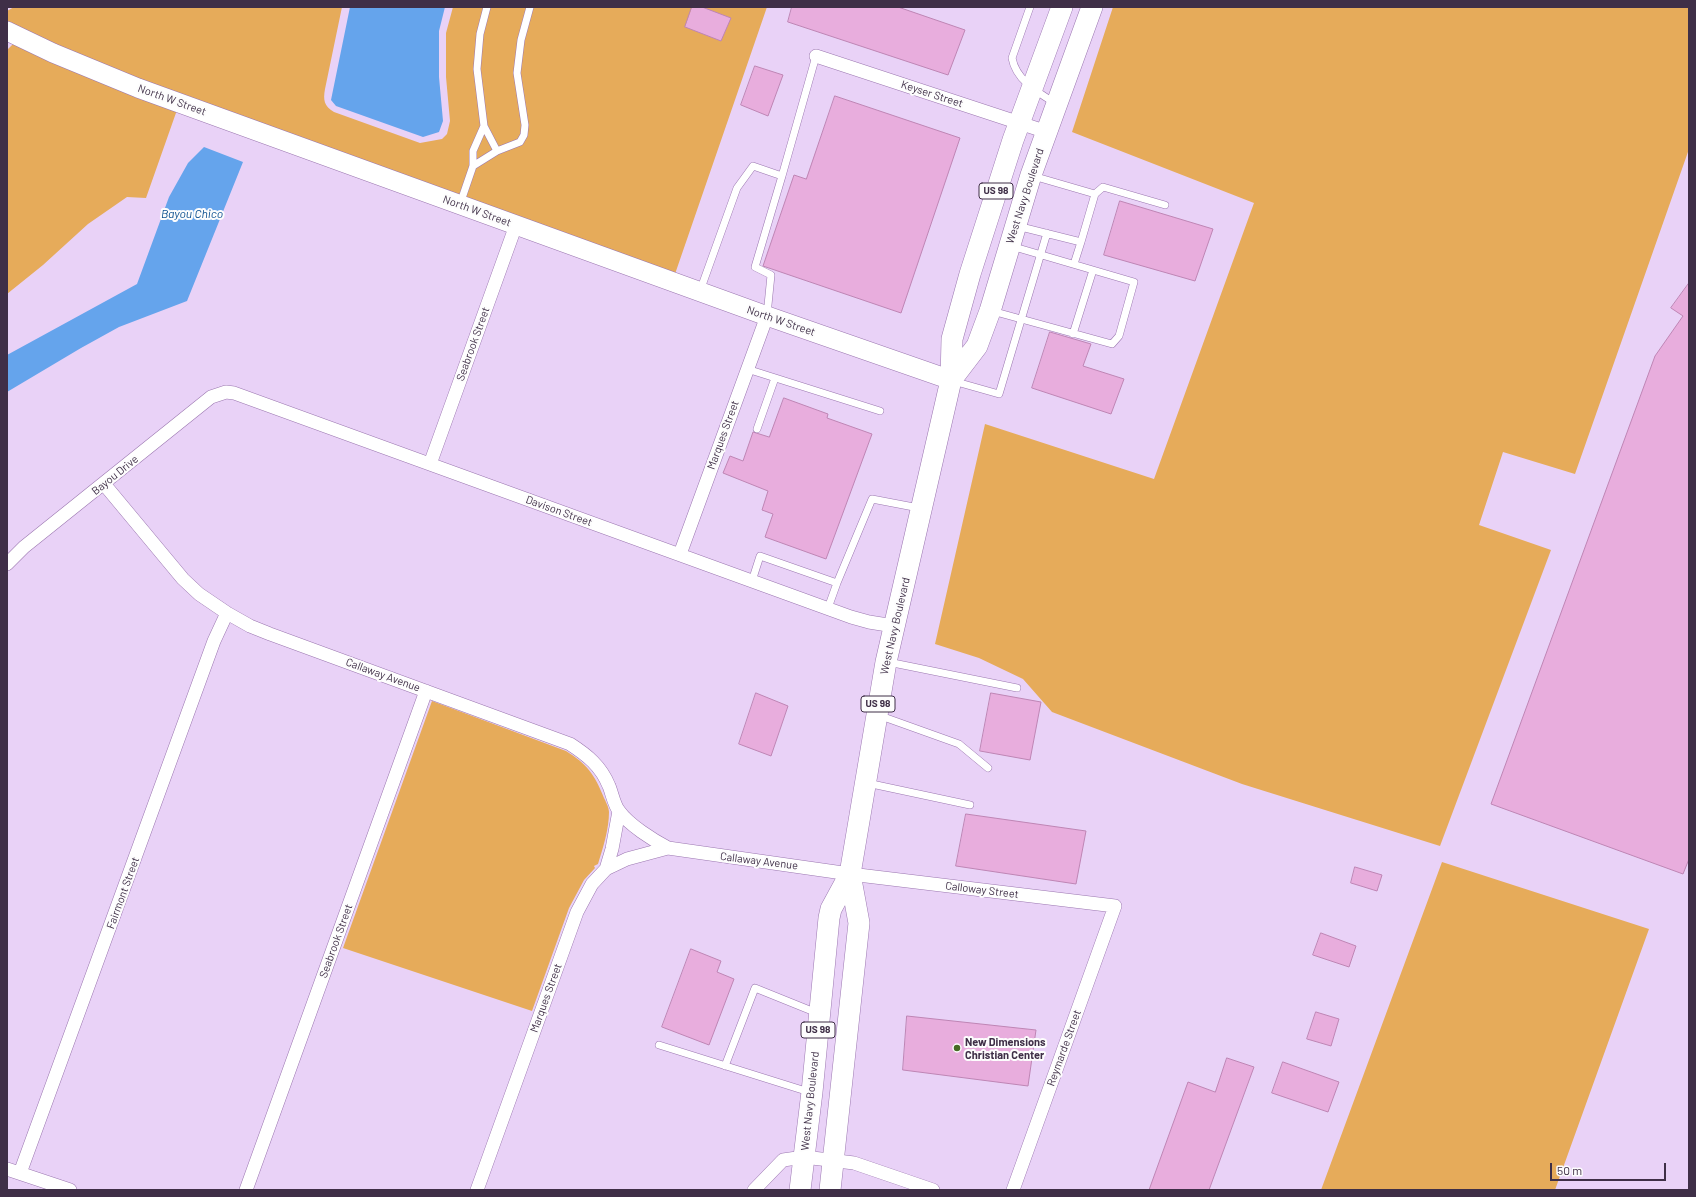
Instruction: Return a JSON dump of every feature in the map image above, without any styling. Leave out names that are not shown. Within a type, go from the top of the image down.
[{"type":"main road","name":"West Navy Boulevard","points":[[800,1190],[812,1092],[829,918],[831,909],[850,874],[886,662],[920,508],[951,380],[952,339],[983,231],[1020,122],[1062,7]]},
{"type":"main road","name":"West Navy Boulevard","points":[[951,380],[977,346],[990,310],[1031,175],[1092,7]]},
{"type":"main road","name":"North W Street","points":[[8,34],[138,88],[700,292],[951,380]]},
{"type":"main road","name":"West Navy Boulevard","points":[[830,1190],[859,922],[850,874]]},
{"type":"street","name":"Keyser Street","points":[[816,56],[1047,132]]},
{"type":"street","name":"Seabrook Street","points":[[430,464],[516,225]]},
{"type":"street","name":"Marques Street","points":[[680,554],[767,316]]},
{"type":"street","name":"Davison Street","points":[[226,392],[234,393],[828,608],[869,622],[894,626]]},
{"type":"street","name":"Bayou Drive","points":[[7,564],[24,547],[212,398],[226,392]]},
{"type":"street","name":"Callaway Avenue","points":[[104,484],[183,579],[199,594],[227,613],[250,626],[270,634],[570,744],[584,752],[606,777],[619,811],[647,836],[668,848],[850,874]]},
{"type":"street","name":"Fairmont Street","points":[[20,1173],[214,640],[227,613]]},
{"type":"street","name":"Seabrook Street","points":[[246,1190],[426,691]]},
{"type":"street","name":"Marques Street","points":[[477,1190],[577,912],[592,884],[606,869],[612,849],[619,811]]},
{"type":"street","name":"Callaway Avenue","points":[[606,869],[627,859],[668,848]]},
{"type":"street","name":"Calloway Street","points":[[850,874],[1115,906]]},
{"type":"street","name":"Reymarde Street","points":[[1012,1190],[1115,906]]},
{"type":"street","points":[[754,1190],[783,1160],[804,1157],[833,1160],[865,1166],[933,1190]]},
{"type":"street","points":[[7,1169],[70,1190]]},
{"type":"lane","points":[[487,7],[480,34],[477,69],[484,126],[497,150]]},
{"type":"lane","points":[[473,166],[497,150],[520,142],[524,135],[525,125],[517,73],[521,40],[530,7]]},
{"type":"lane","points":[[1030,7],[1012,58],[1014,66],[1032,89],[1057,104]]},
{"type":"lane","points":[[767,316],[772,275],[755,267],[816,56]]},
{"type":"lane","points":[[460,204],[473,166],[473,151],[484,126]]},
{"type":"lane","points":[[700,292],[737,188],[741,182],[753,166],[782,176]]},
{"type":"lane","points":[[1031,175],[1096,194]]},
{"type":"lane","points":[[1074,264],[1096,194],[1103,187],[1165,205]]},
{"type":"lane","points":[[1015,225],[1080,242]]},
{"type":"lane","points":[[951,380],[999,394],[1047,233]]},
{"type":"lane","points":[[990,310],[1021,320],[1112,344],[1119,336],[1134,282],[1009,246]]},
{"type":"lane","points":[[1073,334],[1093,270]]},
{"type":"lane","points":[[747,369],[880,411]]},
{"type":"lane","points":[[757,429],[775,378]]},
{"type":"lane","points":[[828,608],[872,499],[920,508]]},
{"type":"lane","points":[[752,581],[760,556],[837,583]]},
{"type":"lane","points":[[886,662],[1017,688]]},
{"type":"lane","points":[[876,715],[959,744],[988,768]]},
{"type":"lane","points":[[865,783],[970,805]]},
{"type":"lane","points":[[725,1066],[755,988],[819,1013]]},
{"type":"lane","points":[[659,1045],[812,1092]]},
{"type":"shaded area","points":[[14,7],[342,7],[325,89],[324,100],[326,105],[334,112],[420,143],[442,139],[447,134],[450,121],[446,77],[446,33],[453,7],[767,7],[675,274],[141,81],[57,46],[16,27],[11,22],[7,22],[7,11]]},
{"type":"shaded area","points":[[1113,7],[1689,7],[1689,149],[1575,474],[1503,452],[1479,525],[1551,550],[1440,846],[1242,784],[1052,712],[1023,679],[979,658],[935,644],[985,424],[1154,479],[1254,203],[1072,132]]},
{"type":"shaded area","points":[[14,43],[177,110],[146,198],[127,197],[88,224],[43,265],[7,294],[7,50]]},
{"type":"shaded area","points":[[432,701],[566,751],[580,761],[594,776],[608,807],[609,818],[607,832],[598,864],[594,866],[595,868],[584,880],[569,908],[532,1011],[343,948]]},
{"type":"shaded area","points":[[1442,862],[1649,929],[1555,1190],[1321,1190]]},
{"type":"water","points":[[350,7],[445,7],[439,31],[439,77],[443,121],[439,132],[423,137],[336,106],[331,100]]},
{"type":"water","name":"Bayou Chico","points":[[204,147],[243,162],[187,301],[119,327],[7,392],[7,355],[137,284],[169,197],[188,163]]},
{"type":"building","points":[[692,7],[702,7],[731,18],[721,41],[685,27]]},
{"type":"building","points":[[792,7],[898,7],[965,30],[948,75],[788,22]]},
{"type":"building","points":[[755,66],[783,75],[768,116],[741,105]]},
{"type":"building","points":[[835,96],[960,138],[901,313],[763,266],[794,175],[806,179]]},
{"type":"building","points":[[1120,201],[1213,229],[1195,281],[1104,255]]},
{"type":"building","points":[[1689,283],[1689,859],[1683,874],[1491,804],[1655,356],[1683,316],[1671,308]]},
{"type":"building","points":[[1050,332],[1091,344],[1083,366],[1124,379],[1111,414],[1032,388]]},
{"type":"building","points":[[784,398],[828,414],[827,418],[872,434],[826,559],[765,537],[773,514],[762,510],[768,491],[723,473],[730,456],[743,461],[753,432],[769,437]]},
{"type":"building","points":[[756,693],[788,706],[771,756],[739,744]]},
{"type":"building","points":[[991,693],[1041,702],[1030,760],[980,751]]},
{"type":"building","points":[[966,814],[1086,831],[1076,884],[956,866]]},
{"type":"building","points":[[1355,867],[1382,875],[1377,891],[1351,883]]},
{"type":"building","points":[[1321,933],[1356,946],[1349,967],[1313,955]]},
{"type":"building","points":[[691,949],[721,961],[717,972],[734,979],[709,1045],[662,1027]]},
{"type":"building","points":[[1316,1012],[1339,1019],[1331,1046],[1307,1039]]},
{"type":"building","points":[[907,1016],[1036,1030],[1028,1086],[903,1070]]},
{"type":"building","points":[[1227,1058],[1254,1067],[1209,1190],[1149,1190],[1188,1082],[1215,1092]]},
{"type":"building","points":[[1283,1062],[1339,1082],[1328,1112],[1272,1093]]},
{"type":"place","name":"New Dimensions Christian Center","points":[[957,1048]]}]
